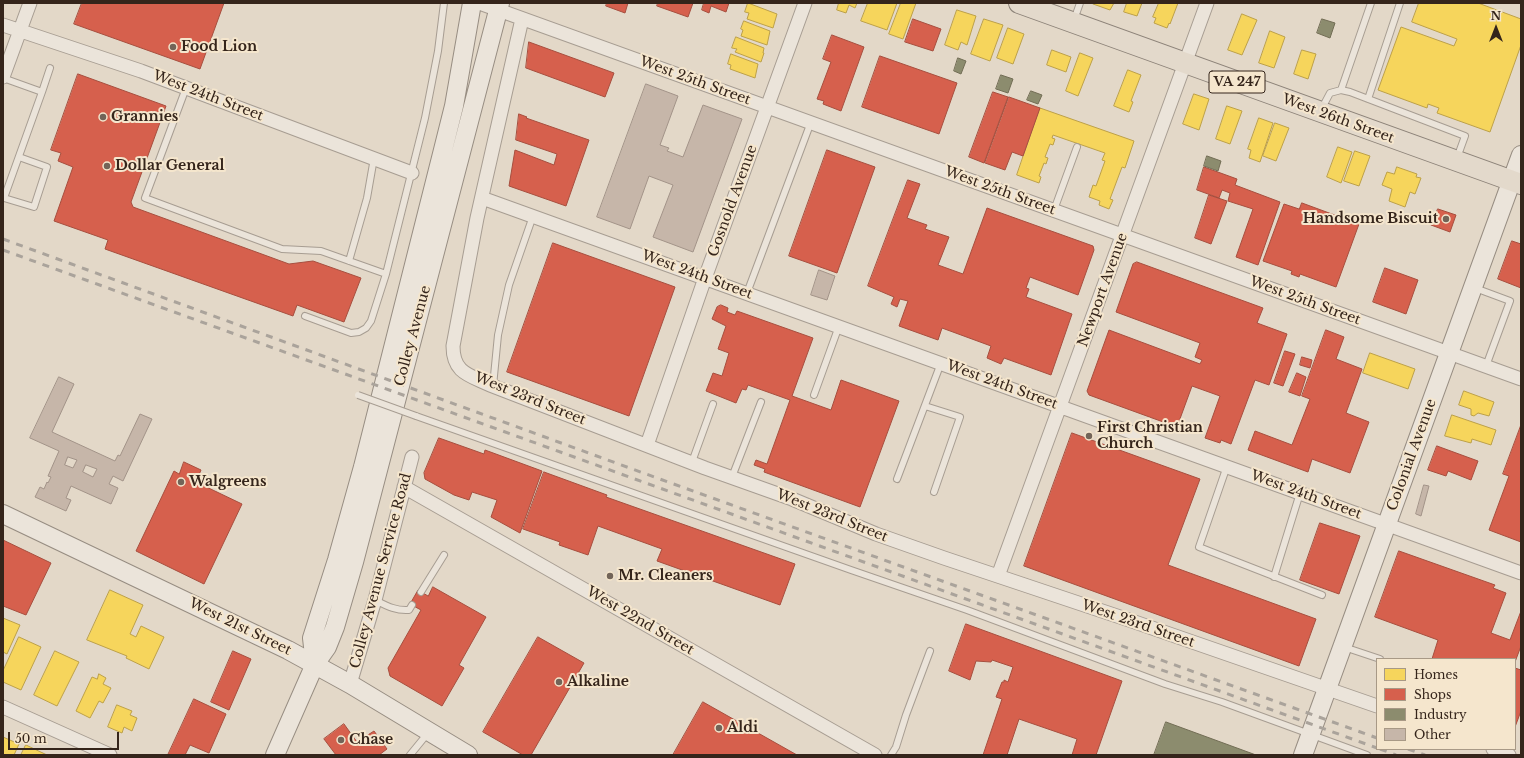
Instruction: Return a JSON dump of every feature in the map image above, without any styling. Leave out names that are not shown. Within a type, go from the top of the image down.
[{"type":"main road","name":"Colley Avenue","points":[[315,664],[312,638],[333,575],[363,467],[443,150],[454,106],[472,3]]},
{"type":"main road","name":"West 26th Street","points":[[1019,3],[1516,183]]},
{"type":"main road","name":"Colley Avenue","points":[[278,753],[315,664],[327,647],[335,627],[354,562],[499,6]]},
{"type":"main road","name":"Colonial Avenue","points":[[1303,755],[1326,688],[1473,288],[1516,183],[1521,155]]},
{"type":"main road","name":"West 21st Street","points":[[3,514],[217,615],[315,664],[468,755]]},
{"type":"street","points":[[3,78],[30,3]]},
{"type":"street","name":"West 25th Street","points":[[479,3],[499,6],[522,19],[1521,379]]},
{"type":"street","name":"Gosnold Avenue","points":[[647,445],[705,278],[805,3]]},
{"type":"street","name":"Newport Avenue","points":[[998,576],[1207,3]]},
{"type":"street","name":"West 23rd Street","points":[[522,19],[482,198],[453,346],[453,357],[457,366],[463,372],[493,386],[792,499],[876,534],[1376,706]]},
{"type":"street","name":"West 24th Street","points":[[3,25],[141,71],[412,173]]},
{"type":"street","name":"West 24th Street","points":[[482,198],[1521,573]]},
{"type":"street","name":"Colley Avenue Service Road","points":[[350,684],[375,600],[412,457]]},
{"type":"street","name":"West 22nd Street","points":[[404,487],[876,755]]},
{"type":"street","points":[[3,706],[110,755]]},
{"type":"street","points":[[1496,750],[1509,755]]},
{"type":"lane","points":[[305,316],[351,333],[359,332],[366,328],[371,321],[386,274],[425,118],[438,51],[444,3]]},
{"type":"lane","points":[[1073,23],[1080,3]]},
{"type":"lane","points":[[1341,90],[1371,3]]},
{"type":"lane","points":[[1368,98],[1400,3]]},
{"type":"lane","points":[[19,157],[47,168],[34,207],[4,198],[50,68]]},
{"type":"lane","points":[[3,78],[42,92]]},
{"type":"lane","points":[[186,88],[145,198],[282,249],[321,251],[386,274]]},
{"type":"lane","points":[[1320,112],[1330,93],[1341,90],[1368,98],[1465,136],[1455,161]]},
{"type":"lane","points":[[748,293],[811,122]]},
{"type":"lane","points":[[1054,210],[1077,147]]},
{"type":"lane","points":[[349,261],[367,198],[374,158]]},
{"type":"lane","points":[[493,386],[498,336],[509,286],[533,216]]},
{"type":"lane","points":[[1473,288],[1510,301],[1486,366]]},
{"type":"lane","points":[[814,395],[839,326]]},
{"type":"lane","points":[[897,479],[941,363]]},
{"type":"lane","points":[[358,395],[967,610],[1165,684],[1222,702],[1367,755]]},
{"type":"lane","points":[[732,477],[761,402]]},
{"type":"lane","points":[[692,462],[713,404]]},
{"type":"lane","points":[[925,406],[960,417],[934,492]]},
{"type":"lane","points":[[1227,466],[1198,547],[1322,595]]},
{"type":"lane","points":[[1274,577],[1300,493]]},
{"type":"lane","points":[[421,592],[444,555]]},
{"type":"lane","points":[[375,600],[402,611],[409,610],[412,606]]},
{"type":"lane","points":[[1342,646],[1377,658]]},
{"type":"lane","points":[[891,755],[896,747],[930,650]]},
{"type":"lane","points":[[410,755],[430,732]]},
{"type":"building: Homes","points":[[748,3],[777,14],[773,28],[747,19],[749,13],[745,12]]},
{"type":"building: Homes","points":[[839,3],[857,3],[855,8],[849,5],[846,13],[837,10]]},
{"type":"building: Homes","points":[[868,3],[897,3],[887,30],[861,21]]},
{"type":"building: Homes","points":[[901,3],[916,3],[903,39],[889,34]]},
{"type":"building: Homes","points":[[1093,3],[1114,3],[1110,10]]},
{"type":"building: Homes","points":[[1127,3],[1142,3],[1137,16],[1124,12]]},
{"type":"building: Homes","points":[[1159,3],[1178,3],[1167,28],[1154,23],[1156,18],[1153,17]]},
{"type":"building: Homes","points":[[1419,3],[1478,3],[1521,19],[1521,45],[1490,132],[1437,113],[1439,108],[1428,104],[1427,108],[1378,90],[1401,27],[1454,46],[1457,39],[1412,22]]},
{"type":"building: Homes","points":[[957,10],[976,16],[967,45],[961,42],[958,50],[945,45]]},
{"type":"building: Homes","points":[[1242,14],[1257,20],[1242,55],[1228,50]]},
{"type":"building: Homes","points":[[984,19],[1003,25],[990,61],[971,54]]},
{"type":"building: Homes","points":[[744,21],[770,31],[767,45],[741,36],[743,30],[741,29]]},
{"type":"building: Homes","points":[[1008,28],[1024,34],[1013,64],[997,58]]},
{"type":"building: Homes","points":[[1270,31],[1285,37],[1274,68],[1259,63]]},
{"type":"building: Homes","points":[[736,37],[764,48],[761,62],[735,52],[737,49],[732,48]]},
{"type":"building: Homes","points":[[1052,50],[1071,57],[1066,72],[1047,65]]},
{"type":"building: Homes","points":[[1302,50],[1316,54],[1308,79],[1294,74]]},
{"type":"building: Homes","points":[[1080,53],[1093,58],[1078,96],[1066,91]]},
{"type":"building: Homes","points":[[731,54],[758,64],[755,78],[730,69],[731,65],[728,64]]},
{"type":"building: Homes","points":[[1128,70],[1141,75],[1131,101],[1133,102],[1129,112],[1114,106]]},
{"type":"building: Homes","points":[[1194,94],[1209,99],[1199,130],[1183,124]]},
{"type":"building: Homes","points":[[1227,106],[1242,111],[1230,144],[1216,139]]},
{"type":"building: Homes","points":[[1040,108],[1134,141],[1125,168],[1122,167],[1110,199],[1113,200],[1109,209],[1099,205],[1100,201],[1089,197],[1093,185],[1096,186],[1105,161],[1102,160],[1105,153],[1053,135],[1052,138],[1055,139],[1053,145],[1050,144],[1045,157],[1048,158],[1046,164],[1044,163],[1039,176],[1041,177],[1039,183],[1017,175]]},
{"type":"building: Homes","points":[[1259,118],[1273,123],[1260,162],[1249,158],[1251,150],[1248,149]]},
{"type":"building: Homes","points":[[1275,123],[1289,128],[1276,161],[1263,156]]},
{"type":"building: Homes","points":[[1338,147],[1352,152],[1341,183],[1327,177]]},
{"type":"building: Homes","points":[[1355,151],[1370,156],[1359,186],[1344,181]]},
{"type":"building: Homes","points":[[1397,167],[1417,174],[1416,177],[1421,178],[1415,194],[1410,192],[1405,207],[1389,201],[1392,189],[1382,185],[1387,172],[1394,174]]},
{"type":"building: Homes","points":[[1370,353],[1415,369],[1408,389],[1363,373]]},
{"type":"building: Homes","points":[[1464,391],[1494,402],[1489,416],[1478,413],[1474,416],[1471,415],[1471,409],[1459,405]]},
{"type":"building: Homes","points":[[1452,415],[1496,430],[1491,445],[1472,439],[1471,443],[1445,436]]},
{"type":"building: Homes","points":[[110,590],[143,605],[130,634],[136,637],[141,626],[164,637],[149,669],[126,658],[127,656],[87,640]]},
{"type":"building: Homes","points":[[3,618],[20,625],[7,654],[3,652]]},
{"type":"building: Homes","points":[[19,637],[41,647],[21,690],[3,682],[3,671]]},
{"type":"building: Homes","points":[[55,651],[79,662],[57,706],[34,695]]},
{"type":"building: Homes","points":[[99,674],[106,678],[103,684],[111,688],[103,703],[99,701],[90,718],[76,711],[92,677],[97,679]]},
{"type":"building: Homes","points":[[117,705],[132,711],[130,715],[137,718],[132,731],[124,727],[122,733],[108,727]]},
{"type":"building: Homes","points":[[3,737],[19,744],[14,755],[3,755]]},
{"type":"building: Homes","points":[[26,745],[47,755],[21,755]]},
{"type":"building: Shops","name":"Food Lion","points":[[82,3],[224,3],[200,69],[74,24]]},
{"type":"building: Shops","points":[[607,3],[628,3],[625,13],[606,6]]},
{"type":"building: Shops","points":[[658,3],[693,3],[688,17],[657,6]]},
{"type":"building: Shops","points":[[704,3],[729,3],[726,12],[711,6],[709,13],[702,10]]},
{"type":"building: Shops","points":[[913,19],[941,29],[933,51],[905,42]]},
{"type":"building: Shops","points":[[832,35],[864,47],[841,111],[823,104],[824,101],[817,99],[831,62],[823,59]]},
{"type":"building: Shops","points":[[529,42],[614,73],[605,97],[526,68]]},
{"type":"building: Shops","points":[[880,56],[957,83],[939,134],[862,107]]},
{"type":"building: Shops","points":[[78,74],[166,106],[131,202],[133,207],[289,264],[313,261],[361,278],[344,322],[297,305],[293,316],[105,249],[108,240],[54,221],[73,167],[58,161],[61,153],[51,150]]},
{"type":"building: Shops","points":[[993,92],[1008,97],[984,163],[969,157]]},
{"type":"building: Shops","points":[[1009,97],[1040,108],[1023,156],[1012,152],[1005,170],[985,163]]},
{"type":"building: Shops","points":[[519,114],[527,117],[526,118],[589,140],[566,206],[509,186],[515,150],[554,165],[557,154],[516,140]]},
{"type":"building: Shops","points":[[827,150],[875,167],[837,273],[789,256]]},
{"type":"building: Shops","points":[[1204,167],[1237,179],[1235,185],[1280,202],[1258,265],[1236,257],[1253,209],[1228,201],[1230,193],[1222,190],[1219,198],[1197,190]]},
{"type":"building: Shops","points":[[908,180],[920,184],[907,218],[927,225],[925,229],[949,237],[938,265],[963,274],[987,208],[1093,246],[1094,250],[1078,295],[1030,277],[1026,288],[1029,289],[1026,297],[1072,314],[1051,375],[1004,358],[1001,364],[987,358],[991,346],[942,328],[938,340],[899,326],[908,301],[900,299],[897,307],[891,304],[894,297],[868,286]]},
{"type":"building: Shops","points":[[1209,195],[1227,201],[1211,244],[1195,238]]},
{"type":"building: Shops","points":[[1302,203],[1359,224],[1336,287],[1300,274],[1299,277],[1291,274],[1292,271],[1263,261],[1284,204],[1299,209]]},
{"type":"building: Shops","points":[[1438,209],[1456,215],[1450,232],[1431,225]]},
{"type":"building: Shops","points":[[1512,241],[1521,244],[1521,288],[1498,279]]},
{"type":"building: Shops","points":[[553,243],[675,287],[629,416],[507,372]]},
{"type":"building: Shops","points":[[1137,262],[1263,308],[1257,323],[1287,334],[1269,385],[1255,380],[1231,444],[1221,440],[1220,443],[1205,438],[1220,396],[1192,386],[1177,427],[1089,395],[1087,391],[1109,330],[1200,364],[1202,360],[1195,357],[1200,343],[1116,312],[1133,264]]},
{"type":"building: Shops","points":[[1385,268],[1418,280],[1406,314],[1373,302]]},
{"type":"building: Shops","points":[[721,305],[728,308],[727,312],[735,315],[737,311],[813,338],[792,396],[831,410],[841,380],[899,401],[860,507],[764,472],[765,469],[754,465],[756,460],[767,464],[790,400],[748,385],[746,390],[742,389],[736,403],[706,391],[713,373],[722,376],[729,353],[718,349],[726,326],[712,319],[717,307]]},
{"type":"building: Shops","points":[[1326,330],[1344,337],[1336,359],[1362,369],[1346,413],[1369,422],[1350,473],[1312,459],[1308,472],[1248,450],[1255,431],[1292,445],[1310,399],[1302,396]]},
{"type":"building: Shops","points":[[1285,351],[1295,354],[1283,386],[1274,383]]},
{"type":"building: Shops","points":[[1302,357],[1312,360],[1310,368],[1300,365]]},
{"type":"building: Shops","points":[[1297,373],[1306,377],[1300,396],[1289,392]]},
{"type":"building: Shops","points":[[1521,425],[1521,542],[1489,530],[1509,476],[1503,474]]},
{"type":"building: Shops","points":[[1072,433],[1200,479],[1168,565],[1316,619],[1299,666],[1024,566]]},
{"type":"building: Shops","points":[[439,438],[484,454],[485,450],[542,471],[520,533],[491,517],[497,500],[472,492],[469,500],[454,495],[425,479],[424,473]]},
{"type":"building: Shops","points":[[1437,446],[1478,461],[1471,480],[1448,471],[1446,476],[1428,470]]},
{"type":"building: Shops","name":"Walgreens","points":[[184,462],[201,470],[196,482],[242,504],[204,584],[136,551],[174,471],[179,474]]},
{"type":"building: Shops","points":[[544,472],[607,495],[606,497],[795,564],[780,605],[657,561],[662,549],[598,526],[588,555],[559,545],[560,542],[523,529]]},
{"type":"building: Shops","points":[[1320,523],[1360,536],[1339,594],[1300,580]]},
{"type":"building: Shops","points":[[3,540],[51,563],[26,615],[3,606]]},
{"type":"building: Shops","points":[[1399,551],[1495,585],[1493,588],[1506,593],[1491,633],[1510,640],[1521,611],[1521,646],[1516,659],[1516,658],[1432,658],[1438,640],[1375,617]]},
{"type":"building: Shops","points":[[433,587],[486,617],[459,665],[464,668],[442,706],[390,676],[388,668],[421,610],[410,604],[418,590],[428,596]]},
{"type":"building: Shops","points":[[966,624],[1122,681],[1096,755],[1072,755],[1077,739],[1019,719],[1007,755],[983,755],[1002,699],[996,697],[1002,682],[1004,682],[1004,680],[1008,682],[1013,667],[992,660],[991,662],[976,661],[970,680],[949,671]]},
{"type":"building: Shops","points":[[538,637],[584,663],[531,755],[523,755],[483,732]]},
{"type":"building: Shops","points":[[233,651],[251,659],[229,710],[211,702]]},
{"type":"building: Shops","points":[[1516,668],[1521,670],[1521,711],[1516,724]]},
{"type":"building: Shops","points":[[194,699],[226,714],[209,753],[190,745],[185,755],[168,755]]},
{"type":"building: Shops","name":"Aldi","points":[[703,702],[797,755],[673,755]]},
{"type":"building: Shops","name":"Chase","points":[[344,724],[357,742],[374,731],[387,749],[379,755],[336,755],[324,739]]},
{"type":"building: Industry","points":[[1322,19],[1335,23],[1330,38],[1317,33]]},
{"type":"building: Industry","points":[[958,58],[966,61],[961,74],[954,71]]},
{"type":"building: Industry","points":[[1001,75],[1013,79],[1008,93],[996,89]]},
{"type":"building: Industry","points":[[1031,91],[1042,95],[1038,104],[1027,100]]},
{"type":"building: Industry","points":[[1207,156],[1221,161],[1218,171],[1204,166]]},
{"type":"building: Industry","points":[[1166,722],[1256,755],[1154,755]]},
{"type":"building: Other","points":[[646,84],[678,96],[660,145],[669,148],[667,151],[683,157],[703,105],[742,119],[693,252],[653,237],[673,185],[649,176],[630,229],[597,217]]},
{"type":"building: Other","points":[[819,270],[835,276],[827,300],[811,295]]},
{"type":"building: Other","points":[[59,377],[74,384],[52,432],[115,461],[118,455],[120,456],[140,414],[152,419],[123,481],[113,476],[109,484],[118,488],[111,504],[71,486],[66,498],[71,500],[66,511],[35,497],[40,487],[44,489],[47,482],[48,483],[51,477],[48,476],[59,451],[30,438]],"holes":[[[68,457],[77,460],[73,468],[65,465]],[[86,465],[97,469],[93,477],[83,472]]]},
{"type":"building: Other","points":[[1424,485],[1429,486],[1421,516],[1416,514]]},
{"type":"railway","points":[[3,239],[657,478],[1376,738]]},
{"type":"railway","points":[[3,250],[1376,748]]},
{"type":"railway","points":[[1383,750],[1396,755]]},
{"type":"railway","points":[[1411,750],[1425,755]]},
{"type":"place","name":"Food Lion","points":[[173,47]]},
{"type":"place","name":"Grannies","points":[[103,117]]},
{"type":"place","name":"Dollar General","points":[[107,166]]},
{"type":"place","name":"Handsome Biscuit","points":[[1446,219]]},
{"type":"place","name":"First Christian Church","points":[[1089,436]]},
{"type":"place","name":"Walgreens","points":[[181,482]]},
{"type":"place","name":"Mr. Cleaners","points":[[610,576]]},
{"type":"place","name":"Alkaline","points":[[559,682]]},
{"type":"place","name":"Aldi","points":[[719,728]]},
{"type":"place","name":"Chase","points":[[341,740]]}]
